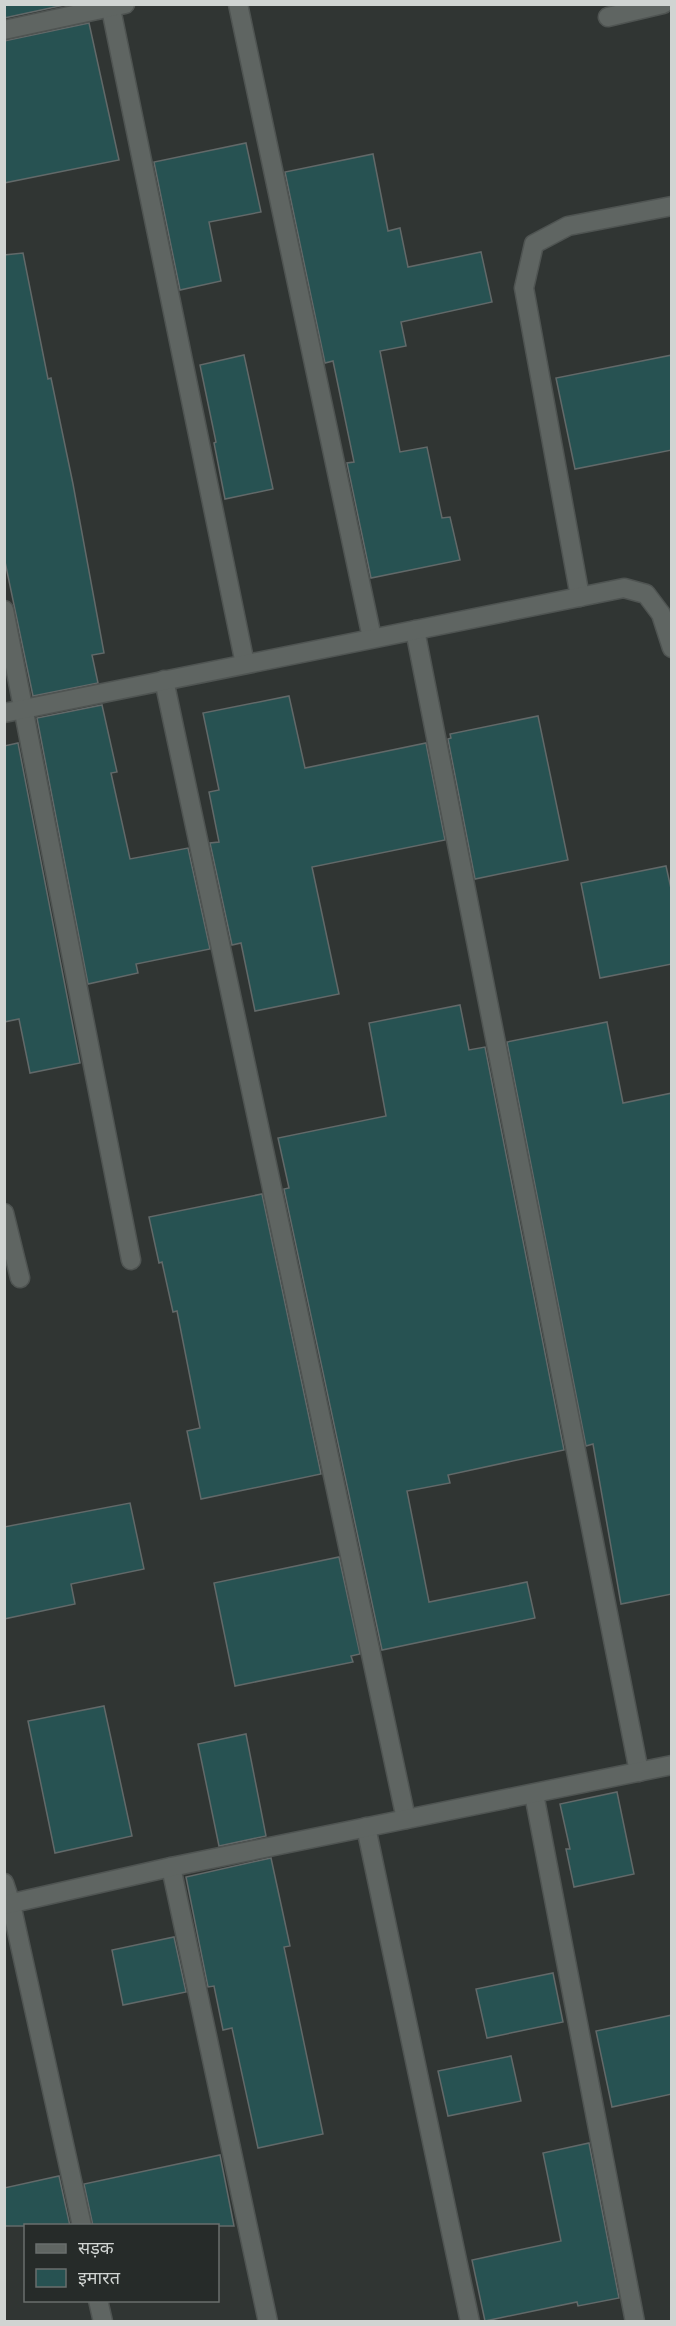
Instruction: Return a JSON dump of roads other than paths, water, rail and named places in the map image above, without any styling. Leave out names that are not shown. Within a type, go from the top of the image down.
[{"type":"street","points":[[237,4],[372,638]]},
{"type":"street","points":[[608,17],[663,4]]},
{"type":"street","points":[[4,30],[115,6],[245,664]]},
{"type":"street","points":[[580,597],[524,288],[534,244],[568,226],[672,206]]},
{"type":"street","points":[[4,713],[624,588],[646,594],[661,614],[672,648]]},
{"type":"street","points":[[4,610],[131,1260]]},
{"type":"street","points":[[415,630],[639,1772]]},
{"type":"street","points":[[164,680],[406,1819]]},
{"type":"street","points":[[4,1213],[20,1278]]},
{"type":"street","points":[[8,1904],[171,1867],[672,1765]]},
{"type":"street","points":[[534,1794],[635,2322]]},
{"type":"street","points":[[366,1827],[470,2322]]},
{"type":"street","points":[[171,1867],[268,2322]]},
{"type":"street","points":[[4,1882],[82,2224]]},
{"type":"street","points":[[98,2302],[103,2322]]}]
